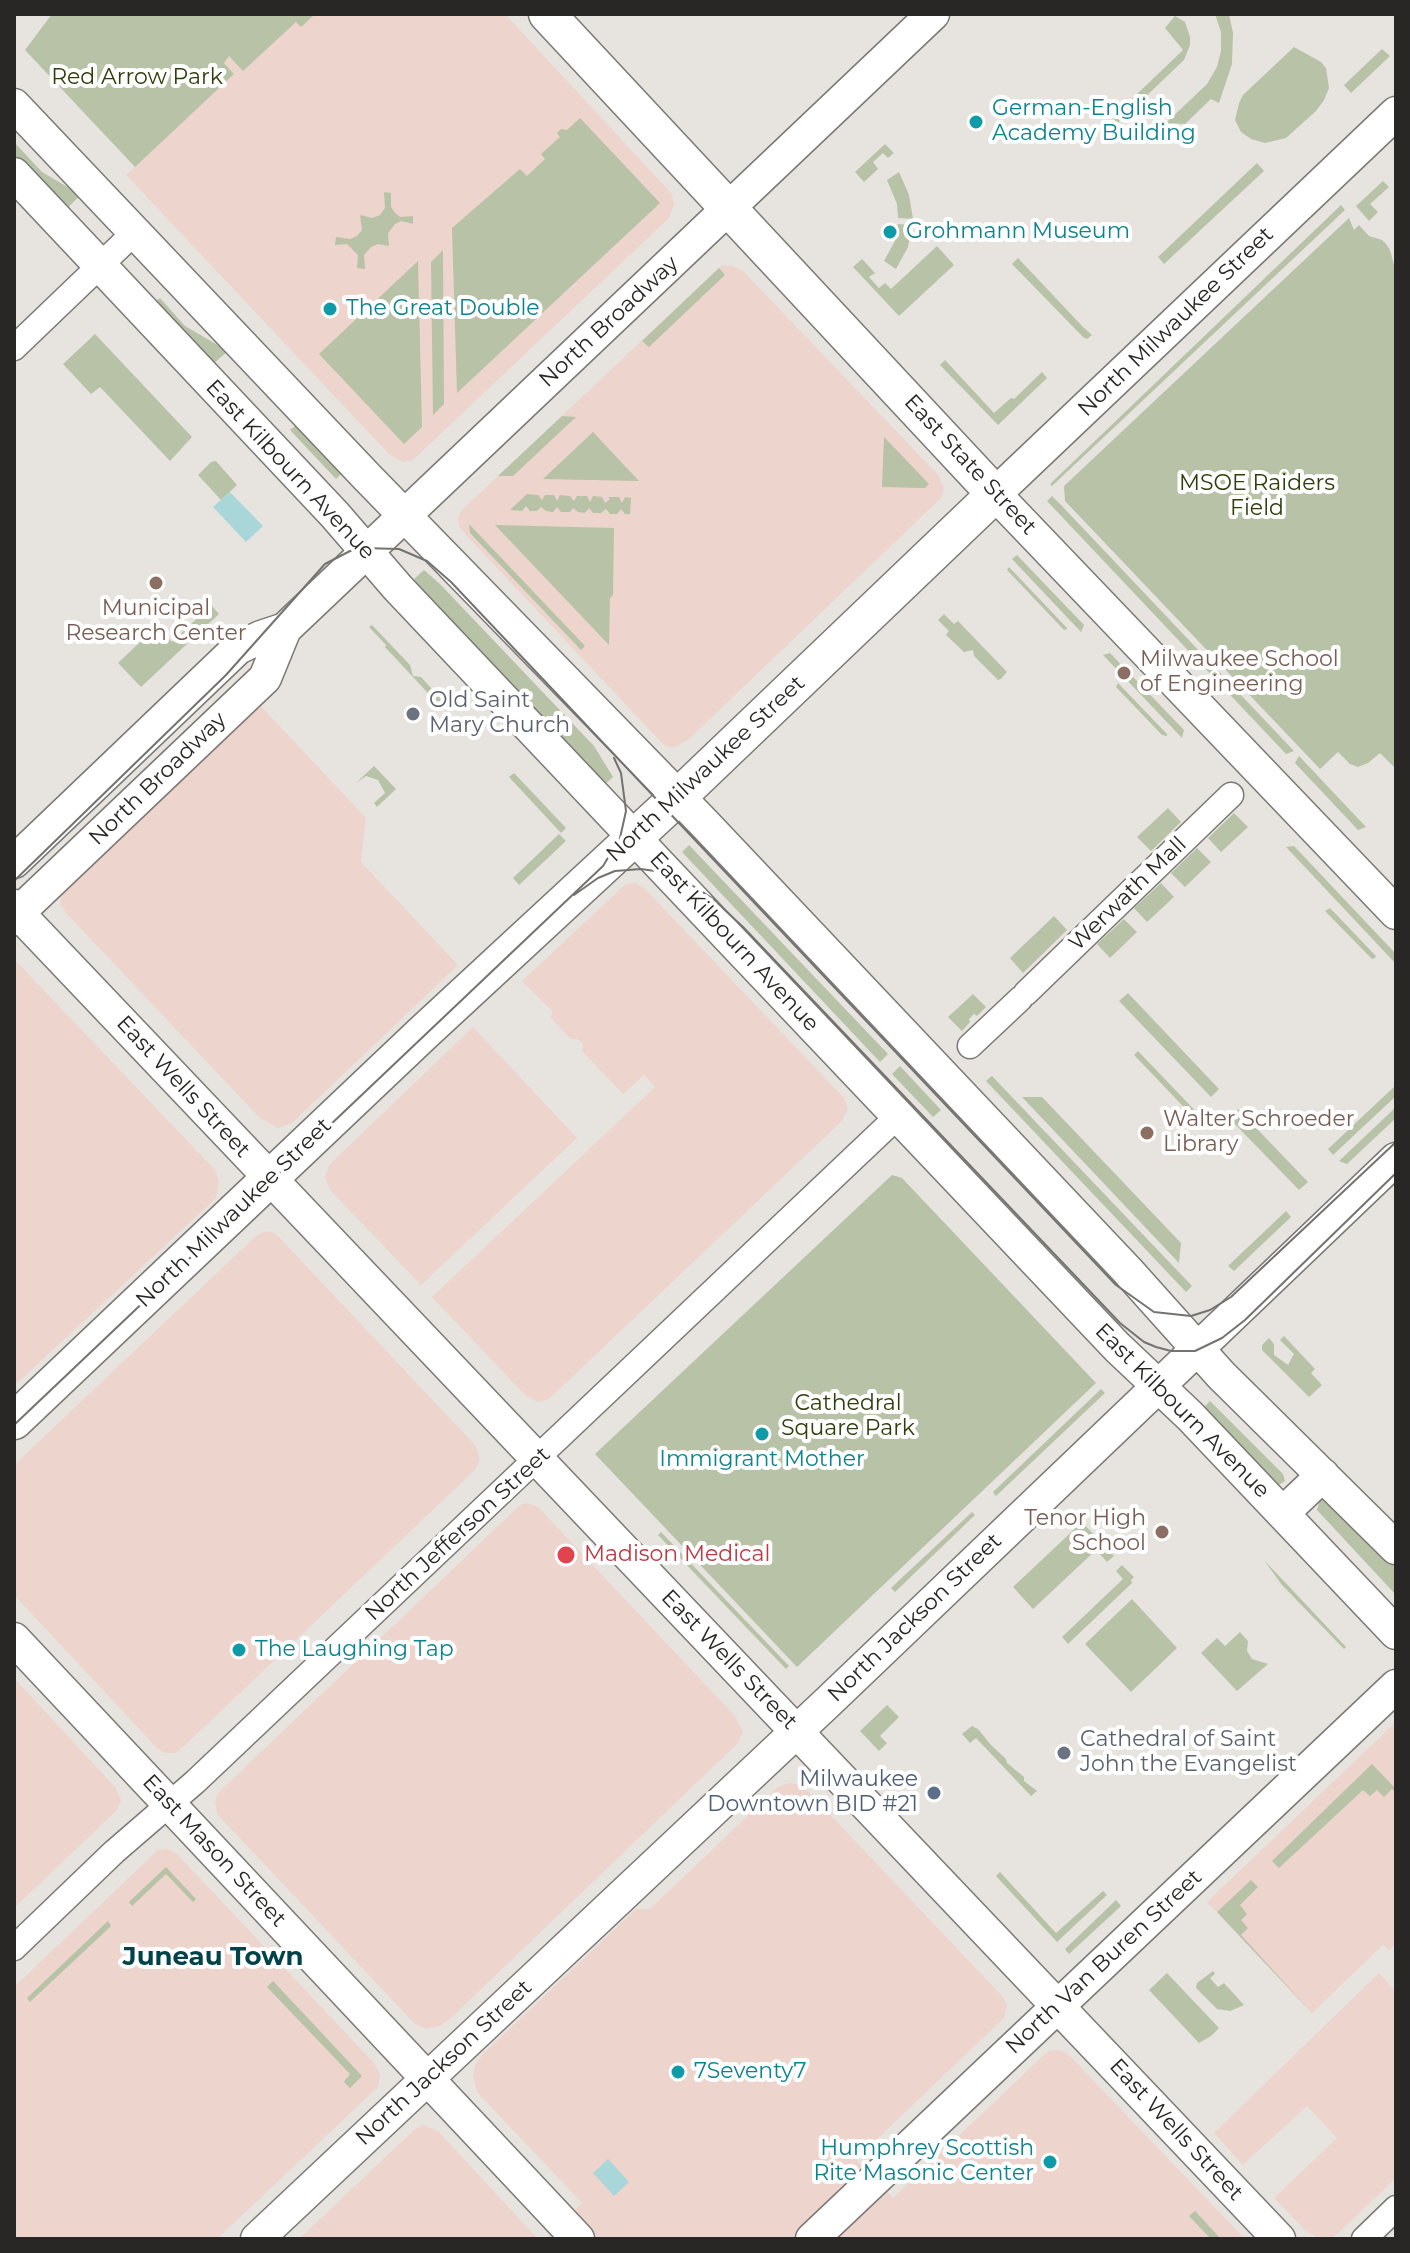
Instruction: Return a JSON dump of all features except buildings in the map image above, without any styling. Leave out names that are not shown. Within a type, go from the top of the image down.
[{"type":"main road","name":"East State Street","points":[[547,14],[995,494],[1396,913]]},
{"type":"main road","name":"North Broadway","points":[[15,913],[265,678],[285,629],[933,14]]},
{"type":"main road","points":[[14,105],[405,516],[678,797],[1127,1270],[1221,1375],[1396,1548]]},
{"type":"main road","name":"North Milwaukee Street","points":[[14,1421],[678,797],[1396,113]]},
{"type":"main road","name":"East Kilbourn Avenue","points":[[14,174],[898,1116],[1117,1347],[1283,1513],[1396,1633]]},
{"type":"main road","points":[[237,412],[273,377]]},
{"type":"main road","name":"North Broadway","points":[[14,862],[238,648],[285,629]]},
{"type":"main road","name":"East Wells Street","points":[[15,913],[1279,2239]]},
{"type":"main road","name":"North Jackson Street","points":[[257,2239],[797,1731],[1396,1159]]},
{"type":"main road","points":[[1283,1513],[1323,1475]]},
{"type":"main road","name":"East Mason Street","points":[[14,1639],[578,2239]]},
{"type":"main road","name":"North Van Buren Street","points":[[812,2239],[1396,1686]]},
{"type":"street","points":[[14,348],[135,232]]},
{"type":"street","name":"Werwath Mall","points":[[970,1046],[1231,795]]},
{"type":"street","name":"North Jefferson Street","points":[[14,1948],[195,1782],[898,1116]]},
{"type":"street","points":[[1364,2239],[1396,2208]]},
{"type":"shaded area","points":[[236,14],[505,14],[672,194],[674,205],[669,218],[413,460],[403,462],[389,454],[126,175],[234,74],[224,63],[215,70]]},
{"type":"shaded area","points":[[722,265],[743,271],[940,477],[944,489],[941,498],[688,740],[672,748],[662,743],[467,536],[458,519],[461,511]]},
{"type":"shaded area","points":[[258,703],[366,818],[361,862],[458,965],[292,1123],[278,1128],[259,1117],[60,904],[66,888]]},
{"type":"shaded area","points":[[636,883],[645,889],[844,1098],[848,1109],[842,1121],[549,1399],[538,1402],[526,1396],[432,1297],[655,1087],[644,1075],[623,1094],[582,1051],[583,1044],[578,1039],[571,1039],[551,1018],[552,1011],[522,981],[626,884]]},
{"type":"shaded area","points":[[14,959],[215,1170],[219,1181],[216,1198],[14,1386]]},
{"type":"shaded area","points":[[473,1027],[577,1138],[421,1285],[330,1190],[325,1177],[329,1165]]},
{"type":"shaded area","points":[[268,1231],[276,1234],[476,1446],[480,1459],[475,1470],[183,1747],[175,1753],[165,1753],[14,1595],[14,1465],[257,1235]]},
{"type":"shaded area","points":[[527,1503],[538,1507],[735,1716],[743,1732],[738,1743],[452,2017],[440,2026],[426,2029],[415,2024],[217,1814],[215,1802],[218,1793],[519,1506]]},
{"type":"shaded area","points":[[14,1678],[115,1787],[121,1800],[117,1810],[14,1908]]},
{"type":"shaded area","points":[[1396,1722],[1396,1943],[1389,1950],[1383,1945],[1312,2013],[1207,1902]]},
{"type":"shaded area","points":[[789,1783],[802,1785],[1003,1997],[1007,2005],[1004,2018],[856,2159],[893,2198],[1043,2056],[1049,2051],[1058,2050],[1067,2053],[1245,2239],[545,2239],[582,2203],[477,2092],[473,2076],[475,2065],[636,1909],[650,1909],[778,1787]]},
{"type":"shaded area","points":[[168,1849],[176,1853],[374,2063],[380,2074],[378,2087],[217,2239],[14,2239],[14,1987],[158,1850]]},
{"type":"shaded area","points":[[1379,1973],[1396,1992],[1396,2178],[1334,2237],[1321,2239],[1307,2232],[1274,2198],[1337,2138],[1307,2106],[1243,2165],[1214,2133]]},
{"type":"shaded area","points":[[423,2125],[438,2131],[538,2239],[299,2239],[414,2130]]},
{"type":"green space","name":"Red Arrow Park","points":[[52,14],[315,14],[301,27],[296,22],[243,71],[229,56],[224,63],[234,74],[135,167],[25,50]]},
{"type":"green space","points":[[1215,14],[1229,14],[1233,33],[1232,64],[1219,103],[1211,99],[1185,124],[1166,123],[1207,84],[1217,67],[1221,32]]},
{"type":"green space","points":[[1175,16],[1185,22],[1190,37],[1184,60],[1117,124],[1113,117],[1183,50],[1165,28]]},
{"type":"green space","points":[[1294,47],[1326,68],[1329,88],[1324,100],[1286,138],[1265,143],[1251,139],[1241,132],[1235,120],[1239,103],[1243,95]]},
{"type":"green space","points":[[1382,49],[1390,56],[1351,93],[1344,85]]},
{"type":"green space","points":[[580,118],[660,203],[457,393],[452,228],[520,169],[527,176],[545,159],[541,154],[560,137],[557,133],[561,129],[567,130]]},
{"type":"green space","points":[[14,142],[42,172],[81,195],[66,209],[14,154]]},
{"type":"green space","points":[[885,144],[894,153],[888,158],[883,153],[873,162],[878,169],[864,182],[855,172]]},
{"type":"green space","points":[[1257,163],[1264,171],[1164,264],[1158,257]]},
{"type":"green space","points":[[899,172],[909,195],[913,219],[898,218],[897,204],[887,180]]},
{"type":"green space","points":[[1383,181],[1389,187],[1370,204],[1378,212],[1369,221],[1356,206]]},
{"type":"green space","points":[[384,192],[391,193],[391,207],[395,213],[400,217],[413,216],[413,224],[401,221],[395,224],[388,233],[389,246],[378,244],[371,247],[364,255],[365,269],[357,268],[358,255],[347,244],[335,245],[336,237],[350,239],[357,236],[362,230],[360,215],[372,218],[380,215],[385,208]]},
{"type":"green space","points":[[1341,205],[1345,210],[1052,486],[1050,484]]},
{"type":"green space","name":"MSOE Raiders Field","points":[[1349,218],[1354,230],[1359,225],[1369,236],[1386,244],[1396,272],[1396,769],[1380,753],[1358,767],[1338,752],[1320,769],[1065,501],[1064,486]]},
{"type":"green space","points":[[898,224],[912,225],[908,247],[896,269],[884,261],[895,241]]},
{"type":"green space","points":[[937,246],[954,265],[899,316],[853,267],[862,259],[875,273],[869,277],[879,288],[885,283],[891,289]]},
{"type":"green space","points":[[443,250],[444,404],[433,415],[431,262]]},
{"type":"green space","points":[[1018,258],[1092,335],[1087,339],[1083,337],[1012,264]]},
{"type":"green space","points":[[418,261],[422,427],[404,444],[319,354]]},
{"type":"green space","points":[[719,268],[725,275],[649,347],[642,341]]},
{"type":"green space","points":[[160,298],[185,326],[228,351],[213,364],[155,302]]},
{"type":"green space","points":[[95,334],[192,437],[170,461],[100,387],[91,394],[63,364]]},
{"type":"green space","points":[[945,360],[994,413],[1042,372],[1047,378],[998,425],[940,365]]},
{"type":"green space","points":[[562,416],[576,417],[513,476],[498,476]]},
{"type":"green space","points":[[296,425],[342,473],[336,479],[290,430]]},
{"type":"green space","points":[[593,432],[639,481],[543,479]]},
{"type":"green space","points":[[884,437],[929,484],[925,488],[882,487]]},
{"type":"green space","points":[[216,461],[237,485],[221,500],[198,475]]},
{"type":"green space","points":[[527,494],[538,495],[542,500],[545,495],[554,495],[557,501],[560,495],[570,496],[574,501],[577,496],[587,496],[590,502],[593,496],[602,497],[605,503],[610,499],[608,497],[619,497],[622,503],[625,497],[631,498],[630,514],[625,514],[621,509],[617,514],[610,514],[606,509],[593,513],[589,508],[585,513],[573,508],[570,512],[561,512],[557,507],[553,512],[541,507],[530,511],[526,506],[522,511],[510,510]]},
{"type":"green space","points":[[1052,496],[1294,751],[1286,754],[1047,501]]},
{"type":"green space","points":[[469,524],[585,646],[581,650],[470,533]]},
{"type":"green space","points":[[495,525],[614,528],[609,645]]},
{"type":"green space","points":[[1017,555],[1084,625],[1081,632],[1012,559]]},
{"type":"green space","points":[[1009,567],[1067,629],[1064,630],[1007,570]]},
{"type":"green space","points":[[424,570],[594,746],[613,777],[602,787],[433,610],[414,579]]},
{"type":"green space","points":[[211,605],[219,614],[141,687],[118,663],[156,627],[172,642]]},
{"type":"green space","points":[[944,614],[954,624],[958,621],[1007,672],[1001,679],[998,680],[974,656],[973,650],[964,652],[946,635],[949,631],[938,620]]},
{"type":"green space","points":[[372,625],[410,665],[413,676],[421,677],[443,701],[439,705],[385,647],[369,627]]},
{"type":"green space","points":[[1110,653],[1184,730],[1182,738],[1103,655]]},
{"type":"green space","points":[[1118,683],[1167,736],[1162,735],[1116,687]]},
{"type":"green space","points":[[1299,756],[1366,827],[1358,830],[1295,763]]},
{"type":"green space","points":[[374,766],[396,789],[377,807],[374,803],[385,793],[378,780],[366,776],[356,783]]},
{"type":"green space","points":[[514,773],[566,828],[561,833],[509,777]]},
{"type":"green space","points":[[1168,808],[1181,822],[1151,851],[1137,837]]},
{"type":"green space","points":[[1234,813],[1248,827],[1221,852],[1208,838]]},
{"type":"green space","points":[[559,834],[566,841],[519,885],[513,878]]},
{"type":"green space","points":[[689,845],[888,1054],[880,1062],[682,852]]},
{"type":"green space","points":[[1294,846],[1396,954],[1396,964],[1286,847]]},
{"type":"green space","points":[[1197,848],[1211,862],[1185,887],[1171,873]]},
{"type":"green space","points":[[1161,883],[1174,897],[1147,922],[1134,908]]},
{"type":"green space","points":[[1330,908],[1375,958],[1372,959],[1325,911]]},
{"type":"green space","points":[[1054,916],[1067,930],[1023,973],[1010,958]]},
{"type":"green space","points":[[1124,919],[1137,932],[1110,958],[1097,944]]},
{"type":"green space","points":[[1128,993],[1219,1089],[1211,1097],[1119,1001]]},
{"type":"green space","points":[[973,994],[986,1007],[969,1019],[962,1031],[948,1017]]},
{"type":"green space","points":[[1138,1051],[1206,1122],[1202,1126],[1134,1055]]},
{"type":"green space","points":[[900,1066],[941,1110],[933,1117],[892,1074]]},
{"type":"green space","points":[[992,1076],[1192,1286],[1186,1292],[986,1081]]},
{"type":"green space","points":[[1396,1085],[1396,1096],[1333,1155],[1328,1149]]},
{"type":"green space","points":[[1022,1097],[1042,1097],[1181,1243],[1179,1263]]},
{"type":"green space","points":[[1396,1107],[1396,1118],[1347,1164],[1339,1161]]},
{"type":"green space","points":[[1238,1109],[1308,1182],[1299,1190],[1229,1118]]},
{"type":"green space","name":"Cathedral Square Park","points":[[892,1175],[902,1178],[1096,1383],[797,1667],[595,1454]]},
{"type":"green space","points":[[1286,1211],[1291,1217],[1234,1271],[1228,1266]]},
{"type":"green space","points":[[1284,1336],[1315,1369],[1311,1373],[1322,1385],[1309,1397],[1262,1350],[1262,1345],[1269,1338],[1274,1344],[1274,1355],[1288,1365],[1294,1354],[1280,1340]]},
{"type":"green space","points":[[1101,1389],[1105,1393],[996,1496],[993,1492]]},
{"type":"green space","points":[[1210,1401],[1283,1474],[1285,1481],[1277,1486],[1202,1409]]},
{"type":"green space","points":[[1320,1500],[1328,1501],[1396,1567],[1396,1595],[1317,1510]]},
{"type":"green space","points":[[972,1512],[975,1515],[895,1592],[891,1588]]},
{"type":"green space","points":[[1082,1522],[1114,1556],[1107,1562],[1096,1550],[1033,1609],[1013,1587]]},
{"type":"green space","points":[[661,1532],[789,1666],[786,1669],[658,1535]]},
{"type":"green space","points":[[1264,1560],[1346,1647],[1344,1649],[1282,1585]]},
{"type":"green space","points":[[1122,1565],[1134,1577],[1132,1583],[1068,1644],[1062,1637],[1123,1579],[1116,1571]]},
{"type":"green space","points":[[1132,1599],[1177,1648],[1131,1692],[1085,1644]]},
{"type":"green space","points":[[1240,1632],[1248,1641],[1247,1651],[1252,1659],[1268,1664],[1237,1691],[1201,1653],[1217,1638],[1225,1646]]},
{"type":"green space","points":[[887,1705],[899,1717],[880,1736],[887,1743],[879,1751],[860,1731]]},
{"type":"green space","points":[[972,1726],[1037,1791],[1031,1796],[976,1738],[970,1743],[962,1734]]},
{"type":"green space","points":[[1372,1764],[1396,1789],[1396,1793],[1392,1789],[1384,1797],[1377,1790],[1370,1796],[1363,1790],[1279,1868],[1272,1861]]},
{"type":"green space","points":[[166,1867],[196,1899],[193,1902],[166,1874],[132,1906],[129,1902]]},
{"type":"green space","points":[[1000,1872],[1056,1933],[1103,1891],[1107,1895],[1057,1942],[996,1876]]},
{"type":"green space","points":[[1251,1880],[1258,1887],[1240,1905],[1247,1914],[1241,1920],[1248,1928],[1241,1935],[1312,2013],[1217,1912]]},
{"type":"green space","points":[[1116,1900],[1121,1906],[1069,1954],[1065,1949]]},
{"type":"green space","points":[[108,1921],[111,1926],[30,2002],[27,1998]]},
{"type":"green space","points":[[1213,1971],[1215,1974],[1210,1978],[1218,1987],[1224,1983],[1244,2005],[1230,2011],[1217,2009],[1196,1988],[1197,1983]]},
{"type":"green space","points":[[1167,1973],[1219,2028],[1199,2043],[1149,1990]]},
{"type":"green space","points":[[273,1981],[362,2076],[350,2088],[344,2082],[350,2074],[267,1987]]},
{"type":"green space","points":[[1195,2211],[1221,2239],[1211,2239],[1189,2216]]},
{"type":"water","points":[[230,492],[263,526],[246,542],[213,507]]},
{"type":"water","points":[[608,2159],[629,2182],[614,2196],[593,2173]]},
{"type":"tram line","points":[[14,881],[226,675],[325,564],[363,548],[399,549],[427,561],[451,582],[1116,1285],[1154,1312],[1191,1316],[1210,1310],[1231,1297],[1396,1142]]},
{"type":"tram line","points":[[14,1425],[603,866],[620,838],[626,811],[621,773],[614,758]]},
{"type":"tram line","points":[[574,895],[598,878],[615,871],[641,869],[682,879],[712,898],[1120,1323],[1144,1342],[1156,1347],[1171,1351],[1195,1351],[1222,1338],[1245,1320],[1396,1173]]},
{"type":"place","name":"German-English Academy Building","points":[[976,122]]},
{"type":"place","name":"Grohmann Museum","points":[[890,232]]},
{"type":"place","name":"The Great Double","points":[[330,309]]},
{"type":"place","name":"Municipal Research Center","points":[[156,583]]},
{"type":"place","name":"Milwaukee School of Engineering","points":[[1124,673]]},
{"type":"place","name":"Old Saint Mary Church","points":[[413,714]]},
{"type":"place","name":"Walter Schroeder Library","points":[[1147,1133]]},
{"type":"place","name":"Immigrant Mother","points":[[762,1434]]},
{"type":"place","name":"Tenor High School","points":[[1162,1532]]},
{"type":"place","name":"Madison Medical","points":[[566,1555]]},
{"type":"place","name":"The Laughing Tap","points":[[239,1650]]},
{"type":"place","name":"Cathedral of Saint John the Evangelist","points":[[1064,1753]]},
{"type":"place","name":"Milwaukee Downtown BID #21","points":[[934,1793]]},
{"type":"place","name":"7Seventy7","points":[[678,2072]]},
{"type":"place","name":"Humphrey Scottish Rite Masonic Center","points":[[1050,2162]]},
{"type":"district","name":"Juneau Town","points":[[213,1957]]}]
